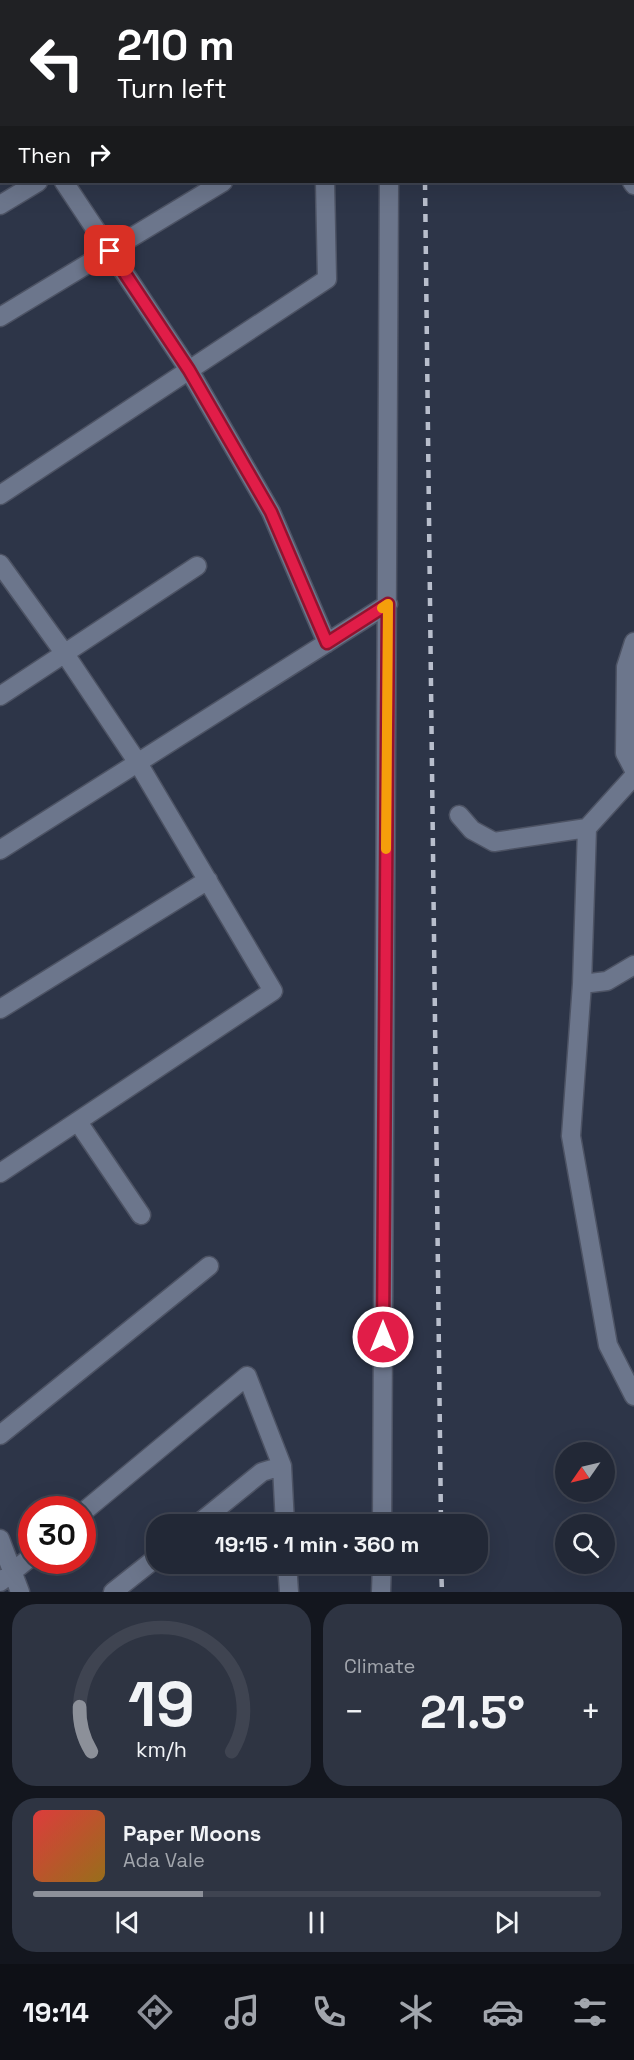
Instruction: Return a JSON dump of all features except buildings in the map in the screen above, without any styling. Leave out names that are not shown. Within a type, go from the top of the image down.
[{"type":"street","points":[[0,205],[36,183]]},
{"type":"street","points":[[65,183],[189,370],[271,512],[327,643]]},
{"type":"street","points":[[0,317],[221,183]]},
{"type":"street","points":[[0,495],[327,279],[325,183]]},
{"type":"street","points":[[382,1514],[389,183]]},
{"type":"street","points":[[0,564],[138,764],[273,991],[0,1173]]},
{"type":"street","points":[[0,696],[197,566]]},
{"type":"street","points":[[0,850],[388,604]]},
{"type":"street","points":[[634,642],[626,667],[625,753],[634,770]]},
{"type":"street","points":[[634,776],[588,828],[582,984],[571,1136],[608,1346],[634,1396]]},
{"type":"street","points":[[459,815],[472,830],[494,842],[588,828]]},
{"type":"street","points":[[0,1009],[207,880]]},
{"type":"street","points":[[582,984],[607,981],[634,965]]},
{"type":"street","points":[[78,1122],[141,1215]]},
{"type":"street","points":[[0,1435],[209,1266]]},
{"type":"street","points":[[96,1501],[247,1376],[282,1466],[284,1514]]},
{"type":"street","points":[[210,1514],[262,1472],[282,1466]]},
{"type":"street","points":[[0,1539],[6,1577],[20,1592]]},
{"type":"street","points":[[113,1592],[146,1566]]},
{"type":"street","points":[[6,1577],[18,1567]]},
{"type":"street","points":[[288,1574],[289,1592]]},
{"type":"street","points":[[381,1592],[382,1574]]},
{"type":"railway","points":[[425,183],[441,1514]]},
{"type":"railway","points":[[441,1574],[442,1592]]},
{"type":"slow traffic","points":[[382,608],[388,604],[386,849]]},
{"type":"route","points":[[110,251],[189,370],[271,512],[327,643],[388,604],[383,1337]]}]
